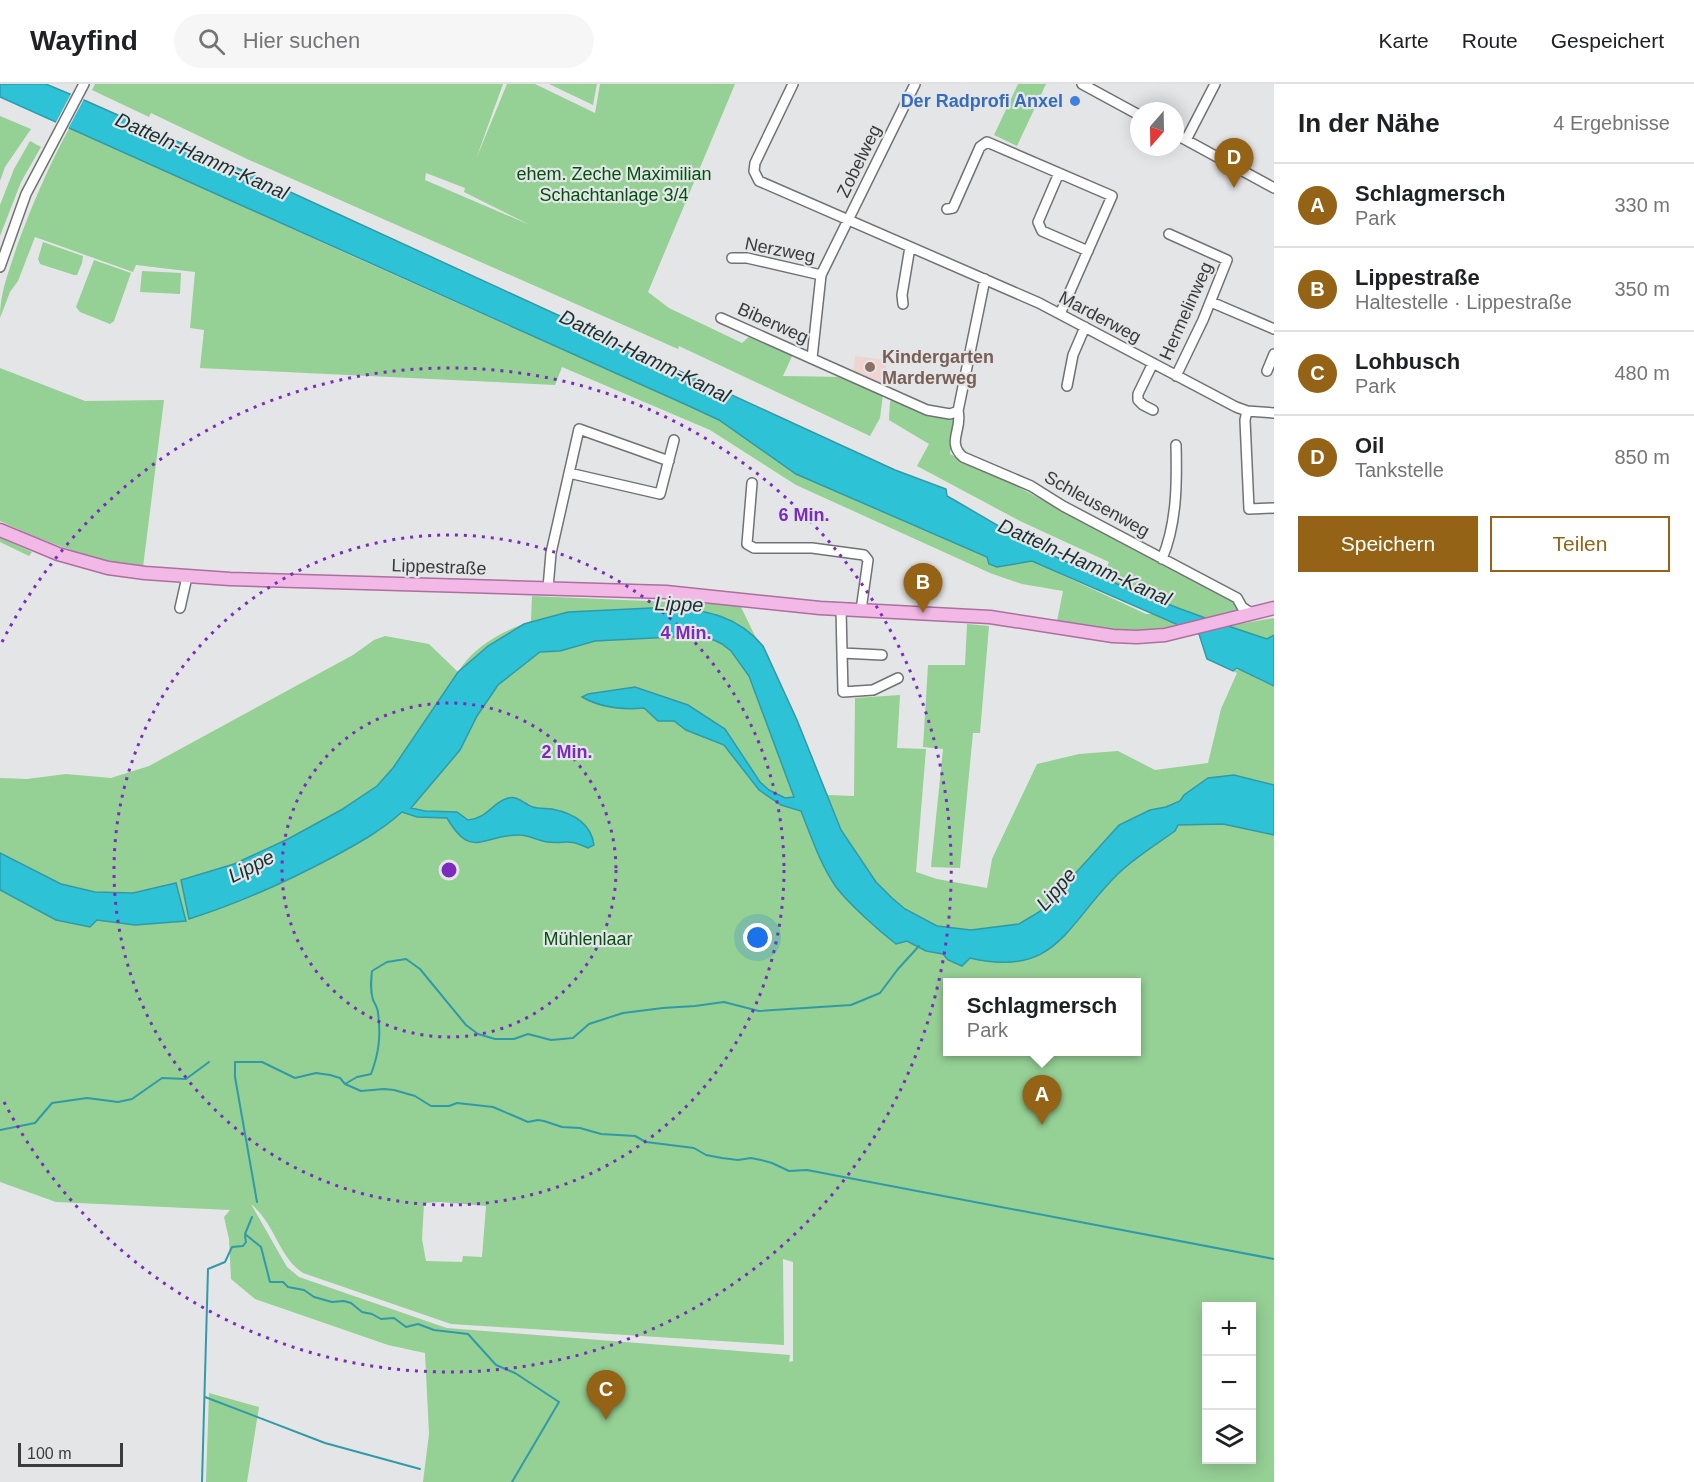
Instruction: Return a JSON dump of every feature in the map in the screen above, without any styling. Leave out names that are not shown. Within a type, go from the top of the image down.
[{"type":"main road","name":"Lippestraße","points":[[0,530],[58,554],[97,565],[145,573],[187,577],[666,592],[841,609],[990,617],[1097,635],[1148,637],[1178,632],[1274,608]]},
{"type":"street","name":"Marderweg","points":[[793,84],[755,163],[755,176],[764,183],[1060,314],[1247,411],[1274,412]]},
{"type":"street","name":"Zobelweg","points":[[849,220],[915,84]]},
{"type":"street","points":[[1082,84],[1130,110]]},
{"type":"street","points":[[1215,84],[1186,140],[1274,188]]},
{"type":"street","points":[[0,267],[26,194],[83,85]]},
{"type":"street","points":[[947,209],[953,208],[980,147],[990,142],[1113,196],[1060,314]]},
{"type":"street","points":[[1059,173],[1038,225],[1042,231],[1088,251]]},
{"type":"street","name":"Biberweg","points":[[812,358],[821,275],[849,220]]},
{"type":"street","name":"Hermelinweg","points":[[1169,234],[1227,260],[1211,302],[1176,376]]},
{"type":"street","points":[[903,304],[902,295],[910,247]]},
{"type":"street","name":"Nerzweg","points":[[732,258],[747,258],[821,275]]},
{"type":"street","points":[[958,411],[985,279]]},
{"type":"street","points":[[1211,302],[1274,329]]},
{"type":"street","name":"Biberweg","points":[[721,318],[927,410],[950,414],[958,411]]},
{"type":"street","points":[[1067,386],[1073,355],[1085,327]]},
{"type":"street","points":[[1267,371],[1274,354]]},
{"type":"street","points":[[1153,363],[1138,394],[1138,400],[1153,410]]},
{"type":"street","name":"Schleusenweg","points":[[958,411],[960,417],[955,445],[956,450],[963,457],[1031,486],[1064,507],[1237,598],[1242,607],[1251,613]]},
{"type":"street","points":[[1247,411],[1245,420],[1249,509],[1274,508]]},
{"type":"street","points":[[548,588],[551,553],[579,429],[669,461]]},
{"type":"street","points":[[569,473],[660,494],[674,440]]},
{"type":"street","points":[[1162,559],[1175,503],[1176,445]]},
{"type":"street","points":[[752,483],[747,544],[754,548],[812,548],[864,555],[868,560],[861,610]]},
{"type":"street","points":[[180,608],[187,577]]},
{"type":"street","points":[[841,609],[843,692],[873,690],[898,678]]},
{"type":"street","points":[[842,653],[882,655]]},
{"type":"shaded area","name":"Kindergarten Marderweg","points":[[855,356],[887,360],[883,387],[853,375]]},
{"type":"green space","name":"ehem. Zeche Maximilian Schachtanlage 3/4","points":[[95,84],[503,84],[476,159],[507,84],[535,84],[595,113],[600,84],[735,84],[648,292],[669,308],[742,343],[751,335],[793,354],[783,376],[846,377],[883,394],[880,418],[870,436],[679,346],[678,349],[247,159],[151,113],[149,117],[92,90]],"holes":[[[426,173],[465,188],[464,192],[530,225],[425,180]]]},
{"type":"green space","points":[[549,84],[597,84],[593,105]]},
{"type":"green space","points":[[1018,84],[1046,84],[1017,146],[994,135]]},
{"type":"green space","points":[[0,116],[31,129],[5,167],[0,181]]},
{"type":"green space","points":[[70,127],[719,420],[796,474],[987,557],[989,564],[997,567],[1032,561],[1146,614],[1153,614],[1185,628],[1132,636],[1056,626],[1063,591],[1022,584],[990,573],[796,485],[710,430],[562,367],[555,385],[200,368],[204,330],[190,328],[195,272],[136,265],[133,272],[35,237],[18,281],[10,292],[0,318],[3,290],[17,246],[41,185]]},
{"type":"green space","points":[[30,141],[41,147],[21,182],[0,236],[0,205],[14,169]]},
{"type":"green space","points":[[43,242],[83,256],[77,275],[40,264],[38,259]]},
{"type":"green space","points":[[94,260],[131,273],[114,321],[110,324],[80,312],[76,307]]},
{"type":"green space","points":[[142,271],[181,273],[180,294],[140,292]]},
{"type":"green space","points":[[0,368],[85,401],[164,400],[143,567],[70,550],[0,521]]},
{"type":"green space","points":[[893,398],[926,412],[956,419],[950,454],[1024,490],[1231,601],[1236,605],[1237,610],[1220,614],[1213,621],[1184,613],[1143,596],[1102,577],[1109,562],[1020,521],[917,466],[929,444],[889,420],[890,402]]},
{"type":"green space","points":[[0,537],[32,552],[29,556],[0,542]]},
{"type":"green space","name":"Mühlenlaar","points":[[532,596],[740,605],[755,636],[768,655],[828,795],[854,796],[855,698],[900,695],[897,748],[926,749],[916,872],[937,879],[987,888],[992,859],[1037,764],[1079,754],[1118,751],[1155,770],[1208,763],[1221,709],[1237,673],[1233,671],[1240,669],[1274,686],[1274,1482],[423,1482],[429,1434],[425,1353],[388,1345],[255,1299],[231,1279],[229,1239],[224,1217],[230,1210],[56,1202],[0,1182],[0,856],[58,883],[0,853],[0,778],[27,779],[66,774],[111,778],[149,766],[353,655],[374,640],[385,636],[429,644],[458,672],[472,654],[490,640],[531,621]],"holes":[[[427,718],[389,779],[320,828],[212,874],[196,876],[234,864],[288,839],[341,810],[377,786],[393,768]],[[175,883],[124,897],[84,892],[67,886],[95,892],[133,893]],[[441,1202],[486,1206],[482,1257],[463,1256],[462,1262],[426,1261],[422,1239],[424,1203]],[[251,1204],[266,1221],[288,1258],[303,1273],[451,1324],[784,1345],[783,1259],[793,1262],[793,1361],[789,1362],[790,1355],[447,1328],[299,1277],[287,1267]]]},
{"type":"green space","points":[[1274,618],[1274,635],[1267,639],[1228,626]]},
{"type":"green space","points":[[967,624],[989,626],[980,733],[973,733],[960,868],[931,867],[943,749],[923,747],[928,665],[965,665]]},
{"type":"green space","points":[[209,1393],[259,1407],[247,1482],[206,1482]]},
{"type":"water","name":"Datteln-Hamm-Kanal","points":[[0,84],[46,84],[84,100],[262,179],[895,470],[946,489],[947,496],[1024,540],[1130,590],[1267,639],[1274,635],[1274,686],[1237,668],[1233,671],[1207,659],[1199,634],[1032,561],[997,567],[989,564],[987,557],[796,474],[719,420],[0,97]]},
{"type":"water","name":"Lippe","points":[[672,607],[722,617],[743,628],[763,646],[797,720],[841,830],[876,882],[892,898],[905,909],[937,926],[971,930],[1019,924],[1039,912],[1119,825],[1150,810],[1180,801],[1184,795],[1208,778],[1234,775],[1274,785],[1274,835],[1223,824],[1178,825],[1175,831],[1120,872],[1058,942],[1042,953],[1023,960],[1000,962],[970,958],[962,966],[948,960],[943,954],[926,951],[907,941],[896,944],[864,917],[830,878],[801,811],[781,805],[759,790],[724,745],[686,730],[674,721],[658,721],[644,708],[612,707],[597,704],[582,697],[588,694],[635,687],[688,705],[725,729],[760,782],[769,790],[785,798],[794,797],[749,676],[731,651],[714,640],[701,640],[692,636],[595,641],[560,651],[540,652],[498,685],[477,716],[460,750],[411,808],[457,812],[468,820],[481,816],[502,800],[511,797],[533,807],[552,809],[573,816],[585,825],[594,845],[588,848],[571,842],[547,842],[520,835],[471,842],[456,831],[447,818],[417,817],[402,812],[369,837],[315,866],[245,899],[189,919],[181,880],[234,864],[288,839],[341,810],[377,786],[393,768],[458,672],[488,646],[524,624],[568,612]]},
{"type":"water","points":[[0,853],[61,884],[95,892],[133,893],[176,883],[186,921],[135,925],[97,920],[90,927],[56,920],[0,890]]},
{"type":"pier","points":[[72,92],[85,97],[68,129],[55,124]]},
{"type":"waterway","points":[[345,1084],[357,1077],[371,1074],[374,1066],[378,1052],[379,1029],[378,1009],[371,993],[372,971],[387,962],[406,959],[420,969],[466,1025],[478,1034],[495,1039],[514,1039],[528,1034],[551,1040],[573,1038],[589,1024],[623,1013],[663,1008],[724,1002],[759,1011],[851,1005],[880,993],[919,946]]},
{"type":"waterway","points":[[0,1130],[35,1123],[52,1103],[87,1098],[118,1102],[132,1099],[162,1078],[186,1079],[209,1062]]},
{"type":"waterway","points":[[257,1202],[235,1077],[235,1062],[262,1062],[295,1078],[316,1073],[330,1075],[340,1078],[345,1084],[361,1091],[394,1090],[415,1096],[431,1106],[449,1106],[457,1103],[493,1107],[528,1122],[538,1120],[601,1134],[635,1136],[646,1142],[694,1148],[706,1155],[738,1160],[751,1158],[761,1160],[789,1171],[807,1170],[1274,1259]]},
{"type":"waterway","points":[[252,1217],[245,1234],[261,1247],[270,1282],[283,1282],[288,1287],[304,1290],[314,1297],[332,1302],[351,1303],[362,1312],[381,1319],[394,1318],[406,1327],[418,1324],[434,1330],[468,1334],[496,1365],[515,1373],[559,1402],[512,1482]]},
{"type":"waterway","points":[[202,1482],[208,1269],[225,1262],[232,1247],[243,1246],[246,1242],[245,1236]]},
{"type":"waterway","points":[[205,1397],[325,1443],[420,1469]]},
{"type":"place","name":"Der Radprofi Anxel","points":[[1075,101]]},
{"type":"place","name":"Oil","points":[[1234,188]]},
{"type":"place","name":"Kindergarten Marderweg","points":[[870,367]]},
{"type":"place","name":"Lippestraße","points":[[923,613]]},
{"type":"place","name":"Schlagmersch","points":[[1042,1125]]},
{"type":"place","name":"Lohbusch","points":[[606,1420]]}]
